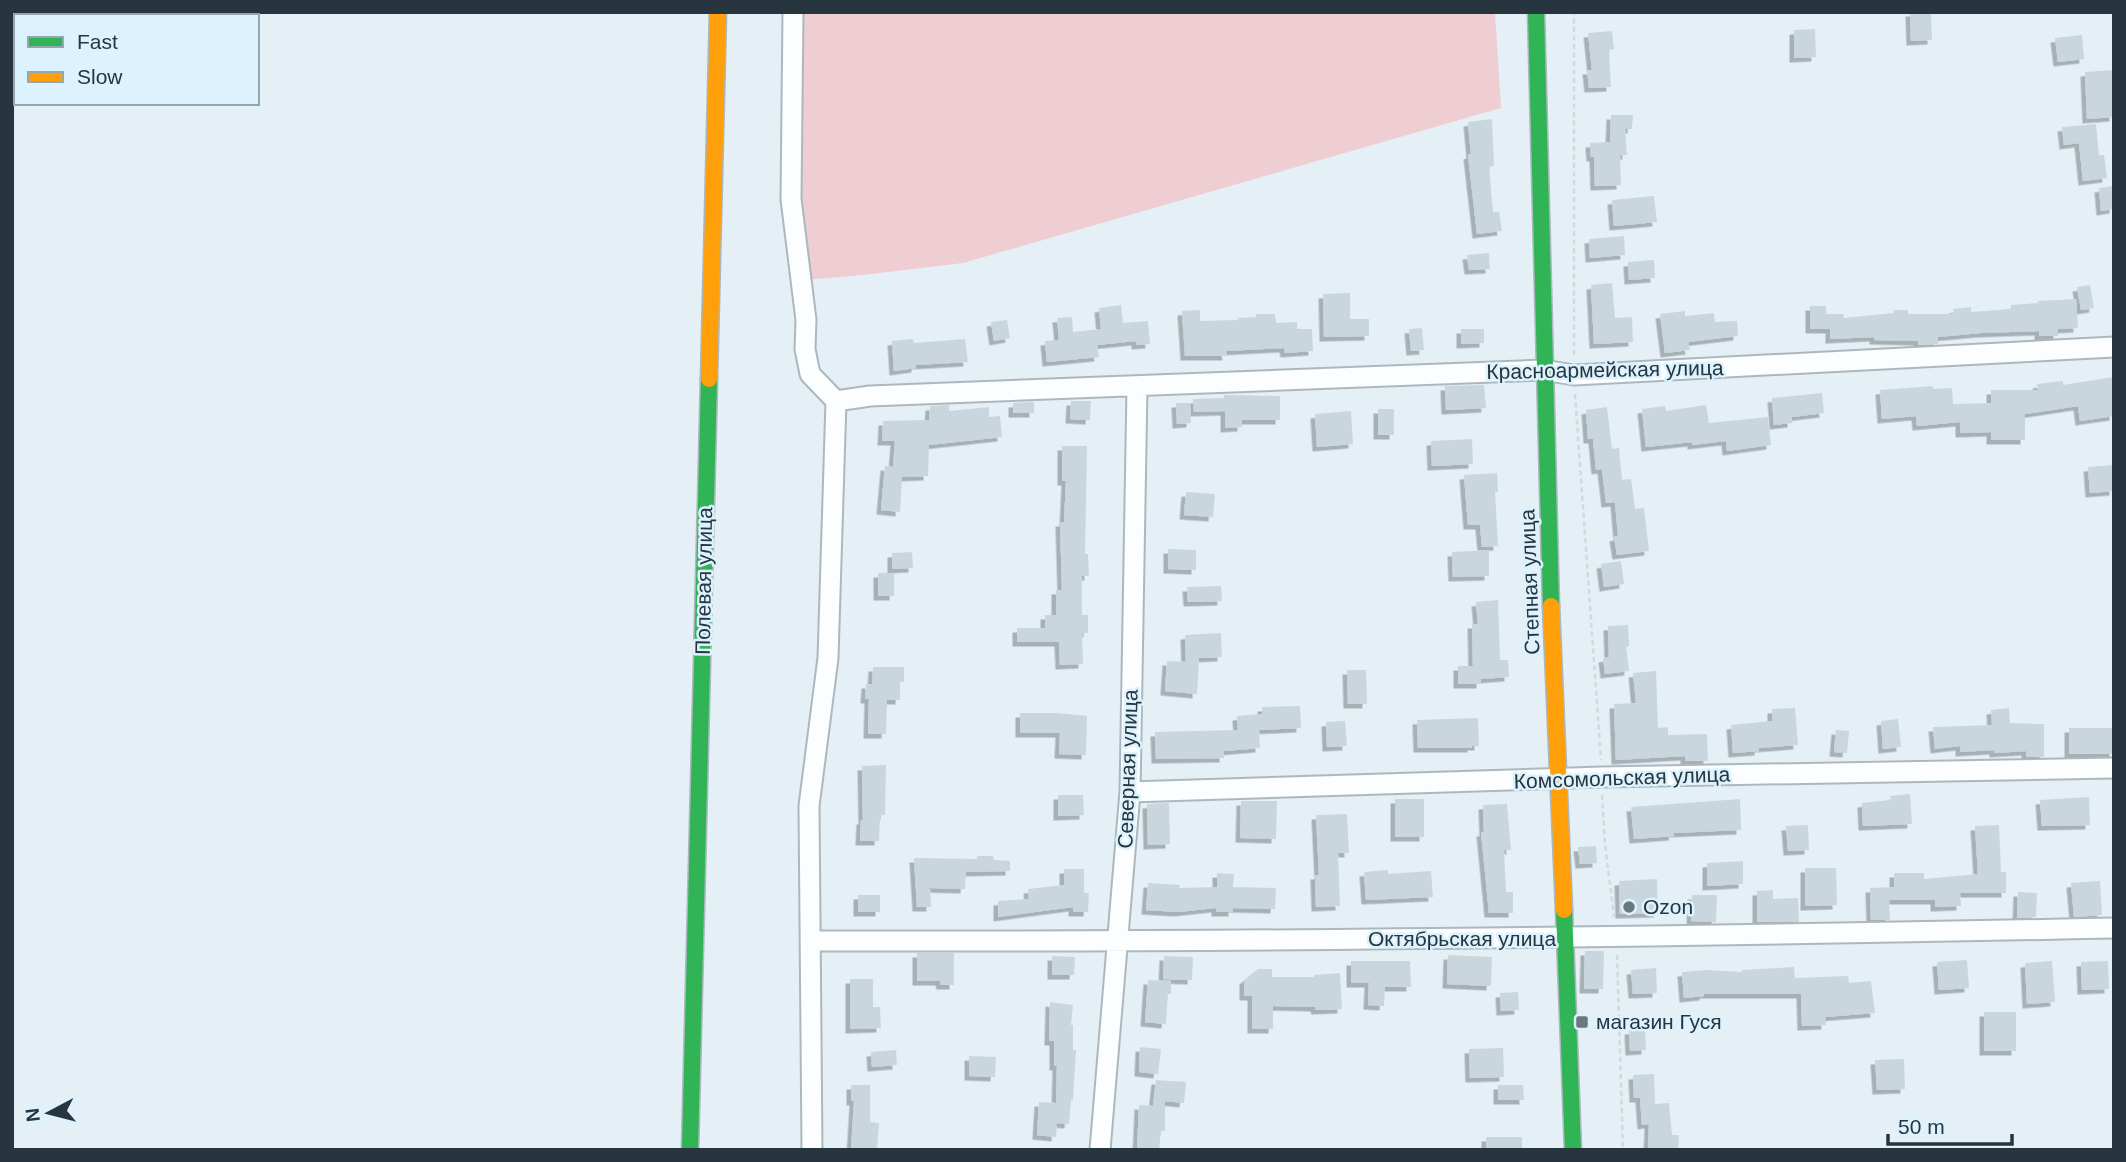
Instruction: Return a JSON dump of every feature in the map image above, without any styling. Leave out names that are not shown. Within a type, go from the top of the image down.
[{"type":"main road","name":"Полевая улица","points":[[690,1150],[718,12]]},
{"type":"main road","name":"Степная улица","points":[[1536,12],[1543,370],[1558,779],[1567,938],[1573,1150]]},
{"type":"street","points":[[793,12],[791,199],[806,320],[805,349],[810,374],[836,401],[828,658],[809,806],[813,1150]]},
{"type":"street","name":"Красноармейская улица","points":[[836,401],[870,396],[1543,370],[1574,375],[2114,347]]},
{"type":"street","name":"Северная улица","points":[[1100,1150],[1130,792],[1137,387]]},
{"type":"street","name":"Комсомольская улица","points":[[1130,792],[1602,777],[2114,768]]},
{"type":"street","name":"Октябрьская улица","points":[[811,941],[1118,942],[1616,938],[2114,928]]},
{"type":"path","points":[[1574,12],[1574,375],[1605,844],[1616,938],[1623,1150]]},
{"type":"shaded area","points":[[798,12],[1495,12],[1501,108],[963,263],[792,281]]},
{"type":"building","points":[[1910,12],[1931,12],[1932,40],[1911,41]]},
{"type":"building","points":[[1815,29],[1816,57],[1794,58],[1794,30]]},
{"type":"building","points":[[1612,31],[1614,49],[1609,50],[1611,87],[1589,88],[1587,70],[1592,70],[1588,33]]},
{"type":"building","points":[[2082,35],[2084,59],[2058,62],[2055,38]]},
{"type":"building","points":[[2114,70],[2114,117],[2087,119],[2085,72]]},
{"type":"building","points":[[1611,115],[1633,115],[1632,129],[1625,129],[1627,155],[1620,155],[1621,185],[1595,186],[1594,157],[1591,157],[1590,143],[1610,142]]},
{"type":"building","points":[[1492,119],[1494,166],[1489,167],[1493,212],[1499,212],[1502,231],[1477,234],[1468,155],[1471,154],[1468,122]]},
{"type":"building","points":[[2096,124],[2099,155],[2104,155],[2107,178],[2083,181],[2079,143],[2064,145],[2062,127]]},
{"type":"building","points":[[2114,186],[2114,209],[2101,211],[2099,188]]},
{"type":"building","points":[[1654,196],[1657,222],[1614,226],[1612,200]]},
{"type":"building","points":[[1624,236],[1625,255],[1590,258],[1589,239]]},
{"type":"building","points":[[1489,253],[1490,269],[1469,270],[1467,255]]},
{"type":"building","points":[[1654,260],[1655,278],[1629,280],[1628,262]]},
{"type":"building","points":[[1612,283],[1615,318],[1632,317],[1633,342],[1594,344],[1591,285]]},
{"type":"building","points":[[2090,285],[2094,308],[2081,310],[2077,287]]},
{"type":"building","points":[[1350,293],[1350,319],[1369,319],[1369,336],[1324,337],[1323,294]]},
{"type":"building","points":[[2076,299],[2078,328],[2058,329],[2058,336],[2039,336],[2039,331],[1981,333],[1938,337],[1938,344],[1918,345],[1918,341],[1874,340],[1874,337],[1830,339],[1830,329],[1810,329],[1810,306],[1826,306],[1826,314],[1844,314],[1843,318],[1894,313],[1894,310],[1908,310],[1908,314],[1954,314],[1953,309],[1971,307],[1971,312],[2011,309],[2011,305]]},
{"type":"building","points":[[1121,305],[1123,323],[1148,321],[1150,344],[1136,345],[1136,341],[1097,345],[1099,357],[1047,362],[1045,341],[1059,340],[1057,318],[1072,317],[1073,332],[1101,329],[1099,308]]},
{"type":"building","points":[[1200,310],[1200,321],[1238,320],[1256,317],[1256,314],[1275,314],[1276,323],[1297,322],[1297,329],[1312,329],[1313,351],[1285,353],[1284,348],[1226,351],[1227,356],[1185,356],[1182,311]]},
{"type":"building","points":[[1685,311],[1685,316],[1714,313],[1715,322],[1737,321],[1738,336],[1688,342],[1690,350],[1665,353],[1660,314]]},
{"type":"building","points":[[1007,320],[1010,338],[994,341],[991,322]]},
{"type":"building","points":[[1422,328],[1424,350],[1411,351],[1409,329]]},
{"type":"building","points":[[1461,329],[1484,329],[1484,343],[1461,344]]},
{"type":"building","points":[[913,339],[914,343],[965,339],[968,362],[916,365],[916,368],[894,371],[892,341]]},
{"type":"building","points":[[2114,377],[2114,416],[2080,421],[2078,406],[2025,414],[2025,440],[1991,440],[1991,432],[1960,433],[1960,422],[1917,426],[1916,416],[1882,419],[1880,390],[1933,386],[1933,389],[1952,388],[1953,404],[1991,403],[1991,390],[2038,390],[2037,384],[2063,381],[2063,385]]},
{"type":"building","points":[[1484,385],[1486,408],[1446,410],[1445,386]]},
{"type":"building","points":[[1822,393],[1824,413],[1792,417],[1792,423],[1774,425],[1772,398]]},
{"type":"building","points":[[1224,395],[1280,396],[1280,420],[1242,420],[1242,427],[1225,428],[1225,411],[1194,412],[1193,399],[1224,398]]},
{"type":"building","points":[[1071,401],[1091,401],[1090,420],[1070,419]]},
{"type":"building","points":[[1034,402],[1034,413],[1013,413],[1013,403]]},
{"type":"building","points":[[1176,403],[1190,403],[1191,423],[1177,424]]},
{"type":"building","points":[[949,405],[949,411],[989,407],[989,417],[1000,416],[1002,437],[929,445],[928,476],[902,477],[900,512],[881,510],[885,466],[893,467],[895,441],[882,441],[883,421],[929,420],[930,406]]},
{"type":"building","points":[[1706,405],[1709,423],[1768,417],[1771,445],[1727,451],[1726,441],[1646,447],[1642,409],[1665,406],[1666,411]]},
{"type":"building","points":[[1607,407],[1612,449],[1619,448],[1622,480],[1631,479],[1635,509],[1644,508],[1649,551],[1617,555],[1614,537],[1618,536],[1615,502],[1606,503],[1602,469],[1596,470],[1593,439],[1588,439],[1586,410]]},
{"type":"building","points":[[1378,409],[1394,409],[1394,435],[1378,435]]},
{"type":"building","points":[[1351,411],[1353,444],[1317,447],[1315,414]]},
{"type":"building","points":[[1472,439],[1473,464],[1432,466],[1431,441]]},
{"type":"building","points":[[1062,446],[1087,446],[1085,554],[1088,554],[1089,576],[1082,576],[1082,615],[1088,615],[1088,633],[1082,633],[1083,664],[1060,665],[1059,642],[1017,642],[1017,628],[1045,628],[1045,615],[1056,615],[1056,590],[1062,590],[1060,522],[1064,522],[1066,481],[1062,481]]},
{"type":"building","points":[[2114,465],[2114,491],[2090,493],[2088,467]]},
{"type":"building","points":[[1497,473],[1498,492],[1495,492],[1498,546],[1482,547],[1480,525],[1468,525],[1464,475]]},
{"type":"building","points":[[1186,492],[1215,494],[1213,517],[1184,515]]},
{"type":"building","points":[[1168,549],[1196,550],[1196,570],[1168,569]]},
{"type":"building","points":[[1489,550],[1489,576],[1453,577],[1452,552]]},
{"type":"building","points":[[912,552],[913,568],[892,569],[892,553]]},
{"type":"building","points":[[1621,561],[1624,584],[1604,587],[1601,564]]},
{"type":"building","points":[[878,573],[894,573],[894,596],[878,596]]},
{"type":"building","points":[[1221,586],[1222,601],[1188,602],[1187,587]]},
{"type":"building","points":[[1498,600],[1500,660],[1508,660],[1509,677],[1481,679],[1481,684],[1458,684],[1458,666],[1473,666],[1472,624],[1478,624],[1476,602]]},
{"type":"building","points":[[1628,625],[1629,646],[1626,647],[1629,671],[1605,674],[1603,658],[1609,657],[1608,626]]},
{"type":"building","points":[[1221,633],[1222,657],[1199,658],[1197,694],[1165,691],[1167,661],[1186,662],[1185,635]]},
{"type":"building","points":[[873,667],[904,667],[904,682],[900,682],[900,700],[887,700],[886,734],[868,734],[869,699],[865,699],[866,684],[872,684]]},
{"type":"building","points":[[1347,670],[1366,670],[1367,704],[1348,704]]},
{"type":"building","points":[[1656,671],[1658,728],[1668,727],[1668,735],[1707,734],[1708,761],[1685,761],[1685,756],[1616,760],[1614,704],[1636,703],[1633,673]]},
{"type":"building","points":[[1300,706],[1301,728],[1259,730],[1260,748],[1224,751],[1224,758],[1156,759],[1155,732],[1238,730],[1237,716],[1262,714],[1262,707]]},
{"type":"building","points":[[1795,708],[1798,745],[1733,753],[1731,725],[1772,721],[1772,709]]},
{"type":"building","points":[[2009,708],[2010,723],[2044,724],[2044,757],[2026,757],[2026,751],[1960,752],[1960,746],[1935,749],[1933,727],[1992,725],[1991,710]]},
{"type":"building","points":[[1020,713],[1087,716],[1086,755],[1059,754],[1060,733],[1020,733]]},
{"type":"building","points":[[1478,718],[1479,746],[1418,748],[1417,720]]},
{"type":"building","points":[[1898,719],[1901,747],[1883,749],[1881,721]]},
{"type":"building","points":[[1345,721],[1347,746],[1327,747],[1326,722]]},
{"type":"building","points":[[2069,728],[2114,728],[2114,754],[2069,754]]},
{"type":"building","points":[[1836,730],[1849,731],[1847,753],[1834,752]]},
{"type":"building","points":[[886,765],[885,815],[880,815],[879,841],[860,841],[863,820],[862,766]]},
{"type":"building","points":[[1910,794],[1912,824],[1863,826],[1862,803],[1891,800],[1890,796]]},
{"type":"building","points":[[1058,795],[1083,795],[1084,815],[1058,816]]},
{"type":"building","points":[[2089,797],[2090,825],[2042,826],[2040,800]]},
{"type":"building","points":[[1395,799],[1424,799],[1424,837],[1395,837]]},
{"type":"building","points":[[1740,799],[1741,830],[1673,833],[1674,836],[1634,839],[1631,807]]},
{"type":"building","points":[[1241,801],[1277,801],[1276,839],[1240,838]]},
{"type":"building","points":[[1169,803],[1170,844],[1148,845],[1147,804]]},
{"type":"building","points":[[1507,804],[1511,850],[1504,850],[1506,892],[1513,892],[1513,913],[1489,913],[1481,832],[1484,832],[1483,805]]},
{"type":"building","points":[[1347,814],[1349,853],[1338,853],[1340,906],[1316,907],[1315,875],[1319,875],[1316,815]]},
{"type":"building","points":[[1808,825],[1809,850],[1788,851],[1786,826]]},
{"type":"building","points":[[1999,825],[2001,872],[2006,872],[2006,893],[1960,893],[1961,906],[1935,907],[1935,900],[1889,900],[1890,920],[1871,920],[1870,888],[1894,887],[1894,873],[1924,873],[1924,879],[1978,874],[1975,826]]},
{"type":"building","points":[[1596,846],[1597,863],[1580,864],[1578,847]]},
{"type":"building","points":[[977,856],[993,856],[994,860],[1010,861],[1010,871],[966,872],[965,889],[930,888],[931,907],[917,907],[914,858],[977,859]]},
{"type":"building","points":[[1743,861],[1743,884],[1707,886],[1707,863]]},
{"type":"building","points":[[1805,868],[1836,868],[1837,905],[1805,906]]},
{"type":"building","points":[[1064,869],[1084,869],[1084,893],[1089,893],[1088,912],[1073,912],[1073,907],[998,917],[998,901],[1029,899],[1028,889],[1064,885]]},
{"type":"building","points":[[1388,870],[1388,874],[1431,871],[1433,897],[1366,900],[1364,872]]},
{"type":"building","points":[[1217,873],[1234,874],[1233,887],[1276,888],[1275,909],[1233,908],[1233,912],[1216,912],[1216,908],[1178,912],[1146,910],[1148,883],[1180,885],[1179,888],[1217,887]]},
{"type":"building","points":[[1657,879],[1658,913],[1620,914],[1619,881]]},
{"type":"building","points":[[2100,881],[2102,915],[2074,917],[2071,883]]},
{"type":"building","points":[[1773,890],[1773,899],[1798,898],[1799,922],[1757,922],[1757,891]]},
{"type":"building","points":[[2018,892],[2037,893],[2036,917],[2017,918]]},
{"type":"building","points":[[858,895],[880,895],[880,912],[858,912]]},
{"type":"building","points":[[1692,895],[1717,895],[1716,922],[1691,921]]},
{"type":"building","points":[[1585,951],[1604,951],[1603,989],[1584,989]]},
{"type":"building","points":[[917,953],[954,953],[954,985],[941,985],[940,981],[917,981]]},
{"type":"building","points":[[1448,955],[1492,957],[1491,986],[1447,984]]},
{"type":"building","points":[[1052,956],[1075,957],[1074,975],[1052,975]]},
{"type":"building","points":[[1164,956],[1193,957],[1192,980],[1163,979]]},
{"type":"building","points":[[1967,960],[1969,988],[1939,990],[1937,962]]},
{"type":"building","points":[[1351,961],[1410,961],[1411,987],[1385,987],[1384,1006],[1368,1005],[1369,983],[1351,983]]},
{"type":"building","points":[[2052,961],[2055,1002],[2027,1004],[2025,963]]},
{"type":"building","points":[[2108,961],[2109,989],[2082,990],[2081,962]]},
{"type":"building","points":[[1794,967],[1795,978],[1848,976],[1849,983],[1871,981],[1875,1013],[1825,1017],[1826,1025],[1802,1026],[1801,994],[1704,994],[1684,998],[1682,972],[1742,972]]},
{"type":"building","points":[[1656,968],[1657,993],[1633,994],[1631,970]]},
{"type":"building","points":[[1258,969],[1272,969],[1272,977],[1314,977],[1340,973],[1342,1009],[1316,1010],[1315,1007],[1273,1006],[1273,1029],[1252,1029],[1252,996],[1244,996],[1244,980]]},
{"type":"building","points":[[850,979],[873,979],[873,1007],[880,1007],[881,1028],[850,1029]]},
{"type":"building","points":[[1148,980],[1171,981],[1166,1024],[1145,1022]]},
{"type":"building","points":[[1518,992],[1519,1010],[1501,1011],[1500,993]]},
{"type":"building","points":[[1050,1002],[1073,1005],[1071,1025],[1073,1050],[1076,1050],[1069,1124],[1057,1123],[1056,1137],[1037,1135],[1039,1102],[1056,1103],[1057,1066],[1054,1066],[1054,1041],[1049,1041]]},
{"type":"building","points":[[1984,1012],[2016,1012],[2016,1051],[1984,1051]]},
{"type":"building","points":[[1645,1029],[1646,1050],[1630,1051],[1629,1030]]},
{"type":"building","points":[[1140,1047],[1161,1049],[1158,1074],[1139,1072]]},
{"type":"building","points":[[1503,1048],[1504,1077],[1470,1078],[1469,1049]]},
{"type":"building","points":[[896,1050],[897,1065],[872,1067],[871,1052]]},
{"type":"building","points":[[969,1056],[996,1057],[995,1077],[969,1076]]},
{"type":"building","points":[[1904,1059],[1905,1089],[1877,1090],[1875,1060]]},
{"type":"building","points":[[1654,1074],[1655,1104],[1669,1103],[1672,1135],[1679,1135],[1678,1150],[1648,1150],[1649,1124],[1642,1125],[1640,1098],[1634,1098],[1633,1075]]},
{"type":"building","points":[[1156,1080],[1186,1082],[1184,1103],[1165,1101],[1165,1131],[1161,1131],[1159,1150],[1137,1150],[1139,1105],[1153,1106]]},
{"type":"building","points":[[851,1085],[870,1085],[870,1122],[879,1123],[877,1150],[851,1150],[854,1101],[851,1101]]},
{"type":"building","points":[[1498,1085],[1523,1085],[1524,1100],[1498,1100]]},
{"type":"building","points":[[1486,1137],[1522,1137],[1522,1150],[1486,1150]]},
{"type":"traffic: fast","points":[[1536,12],[1551,606]]},
{"type":"traffic: fast","points":[[690,1150],[709,379]]},
{"type":"traffic: fast","points":[[1564,910],[1573,1150]]},
{"type":"traffic: slow","points":[[709,379],[718,12]]},
{"type":"traffic: slow","points":[[1551,606],[1564,910]]},
{"type":"place","name":"Ozon","points":[[1629,907]]},
{"type":"place","name":"магазин Гуся","points":[[1582,1022]]}]
